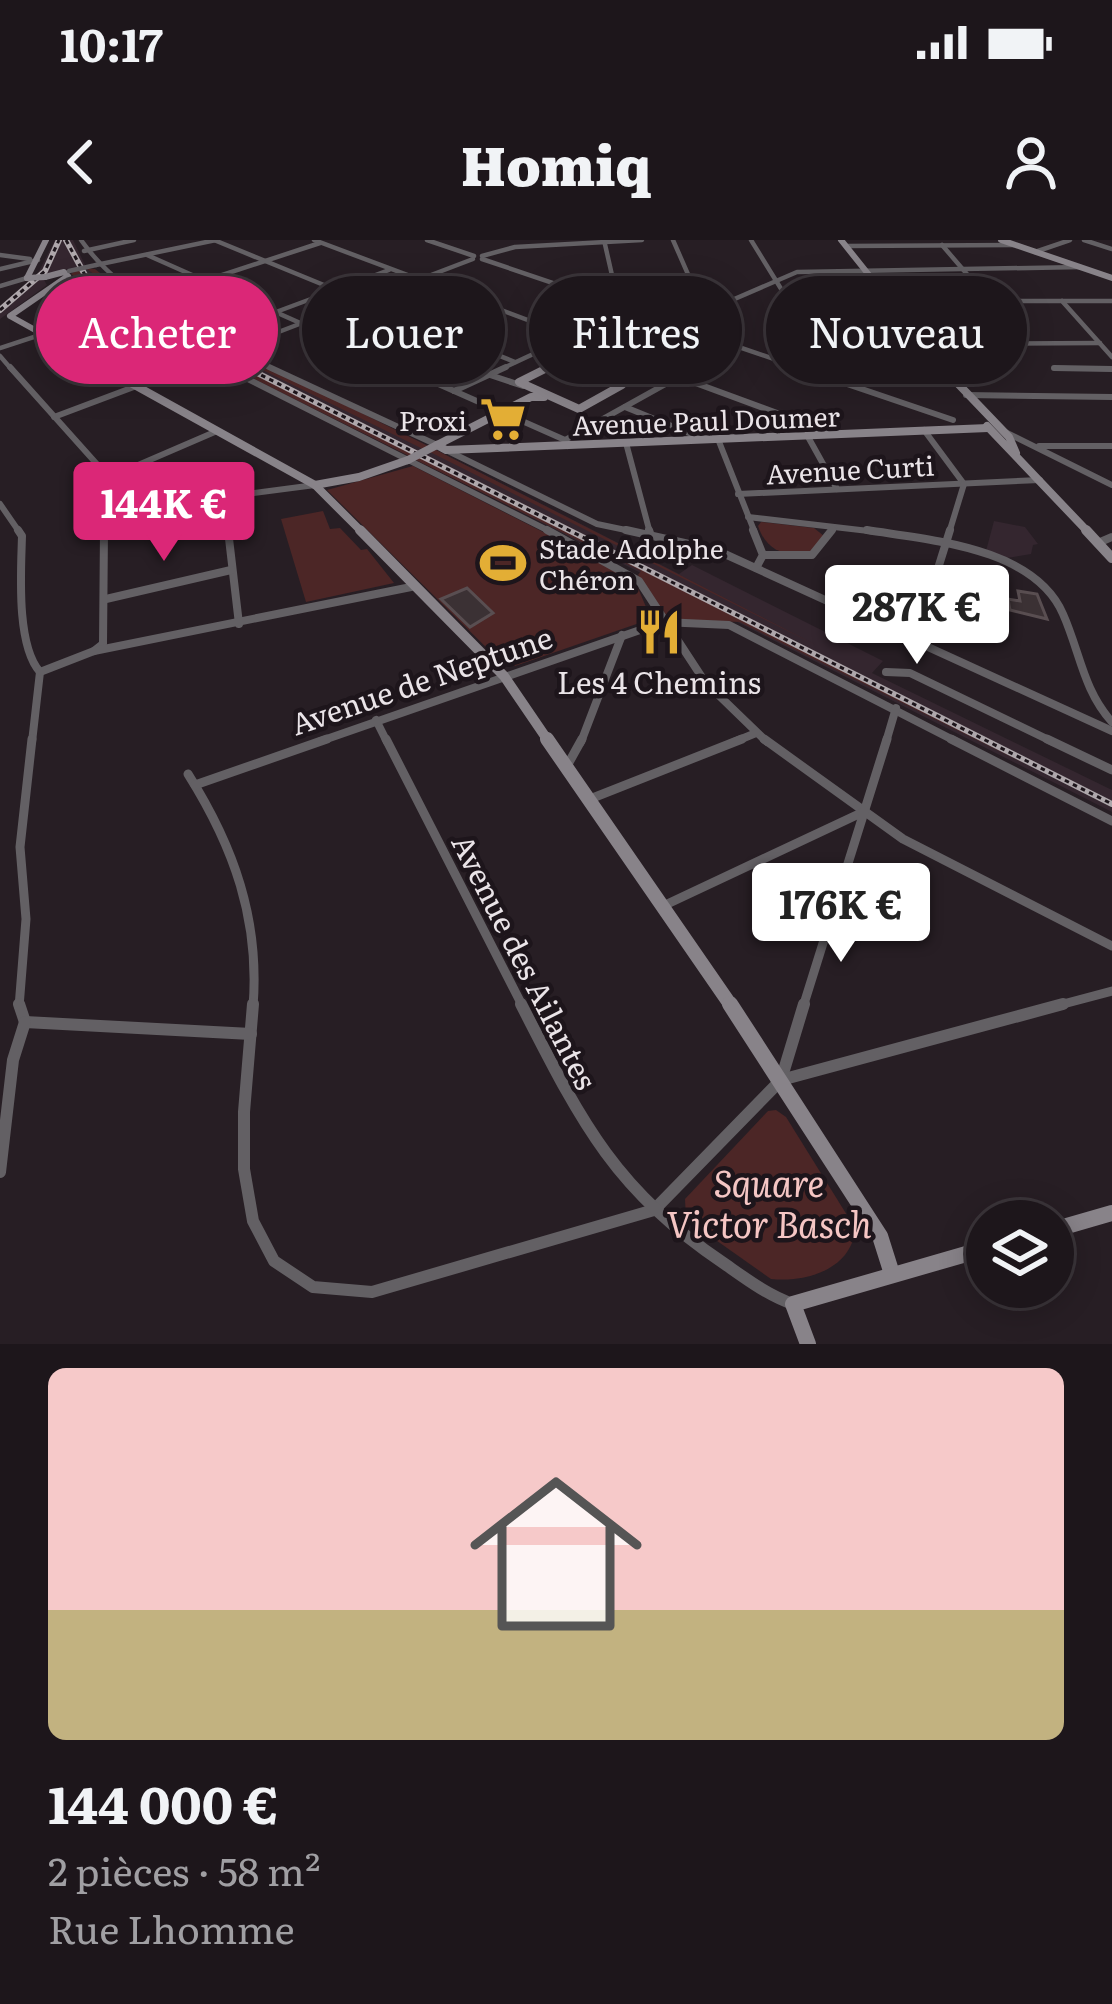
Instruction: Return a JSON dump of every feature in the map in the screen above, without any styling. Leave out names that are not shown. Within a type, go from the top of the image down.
[{"type":"street","points":[[27,278],[46,240]]},
{"type":"street","points":[[81,240],[96,265],[110,276]]},
{"type":"street","points":[[84,250],[134,240]]},
{"type":"street","points":[[61,276],[215,240],[302,276]]},
{"type":"street","points":[[314,240],[409,276]]},
{"type":"street","points":[[221,276],[331,240]]},
{"type":"street","points":[[427,240],[532,276]]},
{"type":"street","points":[[522,240],[530,245]]},
{"type":"street","points":[[429,276],[530,245],[642,240]]},
{"type":"street","points":[[673,240],[689,276]]},
{"type":"street","points":[[751,240],[773,276]]},
{"type":"street","points":[[1000,240],[1112,278]]},
{"type":"street","points":[[1035,252],[1070,240]]},
{"type":"street","points":[[1084,240],[1112,249]]},
{"type":"street","points":[[604,242],[612,276]]},
{"type":"street","points":[[843,243],[1015,245]]},
{"type":"street","points":[[843,243],[871,276]]},
{"type":"street","points":[[942,245],[969,276]]},
{"type":"street","points":[[0,255],[38,260]]},
{"type":"street","points":[[147,255],[195,276]]},
{"type":"street","points":[[0,269],[38,260]]},
{"type":"street","points":[[782,276],[1081,267]]},
{"type":"street","points":[[373,276],[392,269]]},
{"type":"street","points":[[0,286],[36,278]]},
{"type":"street","points":[[36,294],[5,319],[36,332]]},
{"type":"street","points":[[1027,302],[1112,301]]},
{"type":"street","points":[[1062,302],[1112,357]]},
{"type":"street","points":[[278,313],[302,323]]},
{"type":"street","points":[[278,332],[302,323]]},
{"type":"street","points":[[36,337],[0,352],[123,495],[154,505],[359,477],[441,448],[531,398],[554,398]]},
{"type":"street","points":[[1027,343],[1100,343]]},
{"type":"street","points":[[505,367],[529,356]]},
{"type":"street","points":[[505,358],[515,362]]},
{"type":"street","points":[[278,368],[597,524],[696,544],[1095,724],[1112,727]]},
{"type":"street","points":[[1054,368],[1112,369]]},
{"type":"street","points":[[529,376],[522,379],[531,398]]},
{"type":"street","points":[[505,380],[603,418]]},
{"type":"street","points":[[132,384],[315,485],[503,676],[781,1080],[880,1236],[892,1274]]},
{"type":"street","points":[[53,417],[141,384]]},
{"type":"street","points":[[258,384],[626,571],[645,588],[709,688],[756,733],[861,813],[965,877],[1112,946]]},
{"type":"street","points":[[438,384],[567,443],[666,384]]},
{"type":"street","points":[[454,391],[469,384]]},
{"type":"street","points":[[617,384],[647,395]]},
{"type":"street","points":[[701,384],[834,434]]},
{"type":"street","points":[[848,384],[1000,436]]},
{"type":"street","points":[[957,384],[1085,529],[1107,539],[1112,558]]},
{"type":"street","points":[[579,409],[622,386]]},
{"type":"street","points":[[966,395],[1112,397]]},
{"type":"street","points":[[625,407],[706,440]]},
{"type":"street","points":[[978,409],[1000,436]]},
{"type":"street","points":[[953,420],[965,429],[1035,445],[1112,485]]},
{"type":"street","name":"Avenue Paul Doumer","points":[[441,448],[965,429]]},
{"type":"street","points":[[915,642],[964,484],[924,430]]},
{"type":"street","points":[[108,478],[217,431]]},
{"type":"street","points":[[807,435],[837,489]]},
{"type":"street","points":[[718,439],[763,555]]},
{"type":"street","points":[[626,443],[651,536]]},
{"type":"street","points":[[1035,445],[1112,446]]},
{"type":"street","name":"Avenue Curti","points":[[738,494],[1040,480]]},
{"type":"street","points":[[40,672],[103,644],[102,510],[123,495]]},
{"type":"street","points":[[224,498],[239,624]]},
{"type":"street","points":[[0,504],[22,536],[25,579],[21,599],[32,662],[40,672],[20,847],[26,919],[19,1010],[25,1022],[13,1060],[0,1172]]},
{"type":"street","points":[[748,517],[946,545],[1004,561],[1044,585],[1061,611],[1083,683],[1112,727]]},
{"type":"street","points":[[763,555],[812,555],[834,528]]},
{"type":"street","points":[[755,568],[763,555]]},
{"type":"street","points":[[106,599],[232,570]]},
{"type":"street","points":[[94,650],[411,587]]},
{"type":"street","name":"Avenue de Neptune","points":[[251,1034],[255,950],[244,886],[192,779],[664,622],[735,625],[1112,821]]},
{"type":"street","points":[[567,766],[578,757],[588,713],[622,635]]},
{"type":"street","points":[[886,672],[910,673],[1112,770]]},
{"type":"street","points":[[25,1022],[251,1034],[243,1140],[248,1212],[270,1256],[308,1285],[328,1293],[372,1292],[654,1210],[781,1080],[896,708]]},
{"type":"street","points":[[1095,724],[1105,720],[1102,713]]},
{"type":"street","name":"Avenue des Ailantes","points":[[376,720],[582,1123],[654,1210],[775,1298],[794,1304]]},
{"type":"street","points":[[590,799],[756,733]]},
{"type":"street","points":[[662,906],[861,813]]},
{"type":"street","points":[[841,825],[858,832]]},
{"type":"street","points":[[781,1080],[1112,992]]},
{"type":"street","points":[[1074,1223],[1112,1213]]},
{"type":"street","points":[[808,1344],[794,1304],[966,1254]]},
{"type":"shaded area","points":[[55,240],[73,240],[85,265],[100,276],[73,276],[74,268],[36,276],[36,293],[0,319],[0,306],[37,275]]},
{"type":"shaded area","points":[[278,372],[428,446],[409,456],[264,384],[278,384]]},
{"type":"shaded area","points":[[436,450],[679,574],[692,565],[883,661],[872,673],[1112,790],[1112,812],[418,460]]},
{"type":"shaded area","points":[[994,521],[1025,527],[1038,544],[1031,554],[1007,558],[986,551]]},
{"type":"green space","points":[[278,372],[428,446],[423,449],[278,378]]},
{"type":"green space","points":[[264,384],[278,384],[415,452],[409,456]]},
{"type":"green space","points":[[436,450],[816,645],[430,452]]},
{"type":"green space","points":[[421,456],[1033,768],[740,622],[668,619],[638,575],[641,571],[416,460]]},
{"type":"green space","name":"Stade Adolphe Chéron","points":[[413,466],[612,567],[638,588],[651,619],[515,666],[503,664],[327,490]]},
{"type":"green space","points":[[323,511],[330,529],[340,528],[361,550],[367,549],[394,583],[306,602],[281,519]]},
{"type":"green space","points":[[761,522],[814,528],[824,536],[812,551],[786,553],[767,542],[758,526]]},
{"type":"green space","name":"Square Victor Basch","points":[[768,1111],[786,1117],[855,1228],[852,1242],[837,1263],[813,1275],[785,1280],[771,1279],[686,1219],[685,1199]]},
{"type":"building","points":[[467,588],[493,613],[470,627],[441,599]]},
{"type":"building","points":[[1018,591],[1037,594],[1047,619],[1010,610],[1008,599],[1020,601]]},
{"type":"railway","points":[[0,310],[45,271],[59,240]]},
{"type":"railway","points":[[66,240],[85,275],[140,314],[1112,804]]},
{"type":"place","name":"Proxi","points":[[503,419]]},
{"type":"place","name":"Stade Adolphe Chéron","points":[[503,563]]},
{"type":"place","name":"Les 4 Chemins","points":[[659,632]]}]
